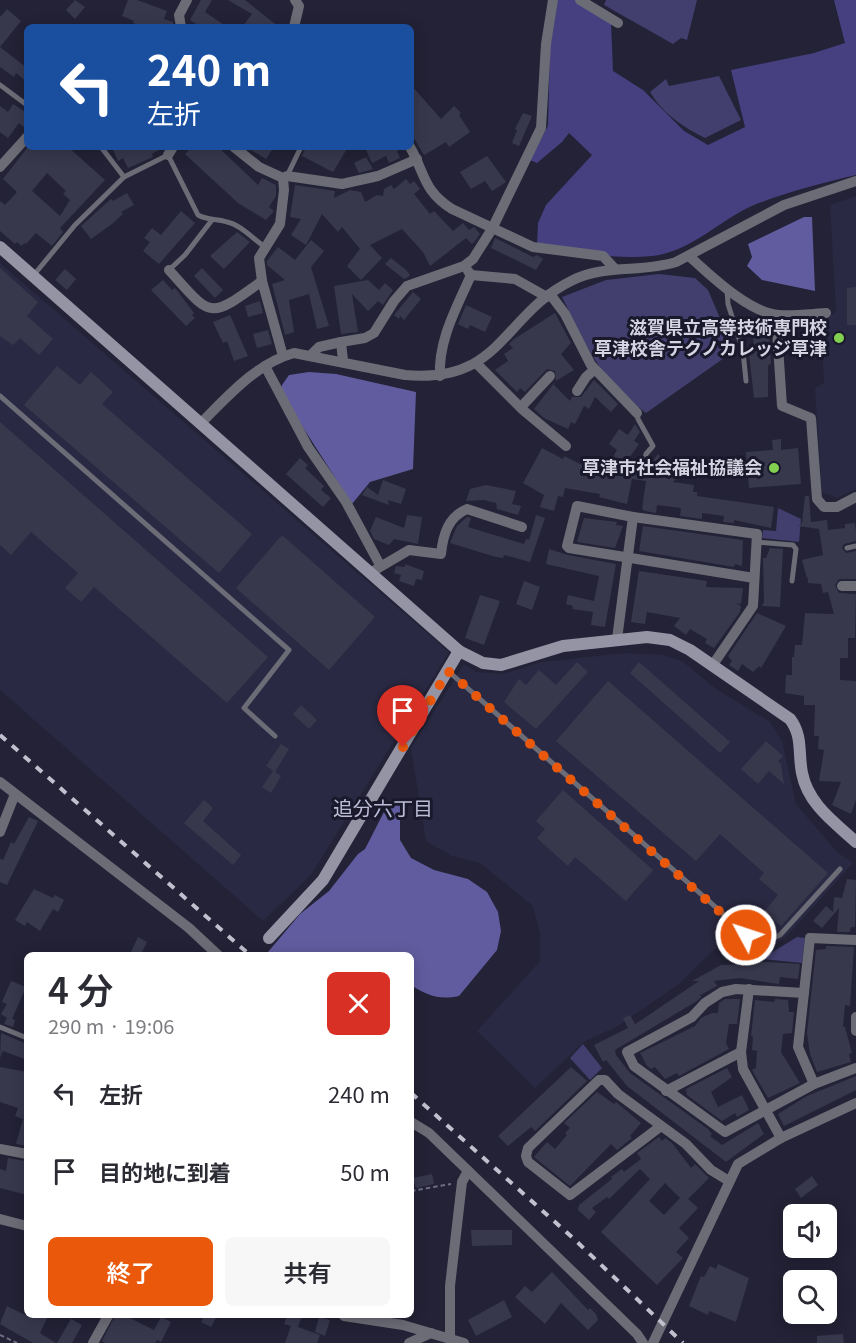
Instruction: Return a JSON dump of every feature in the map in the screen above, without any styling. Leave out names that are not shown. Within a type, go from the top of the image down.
[{"type":"street","points":[[179,24],[179,15],[187,0]]},
{"type":"street","points":[[295,0],[299,6],[295,24]]},
{"type":"street","points":[[440,376],[441,351],[468,271],[492,229],[541,128],[546,44],[554,0]]},
{"type":"street","points":[[580,0],[618,22]]},
{"type":"street","points":[[0,166],[24,140]]},
{"type":"street","points":[[237,150],[242,156],[285,177],[342,184],[378,176],[417,159]]},
{"type":"street","points":[[412,150],[424,182],[442,203],[533,247],[603,256],[615,269]]},
{"type":"street","points":[[283,356],[262,281],[259,258],[280,224],[285,177]]},
{"type":"street","points":[[202,422],[265,366],[294,353],[405,375],[440,376],[469,368],[549,296],[581,276],[615,269],[657,268],[689,256],[784,205],[856,182]]},
{"type":"street","points":[[0,247],[375,570],[459,651],[483,663],[501,665],[563,646],[647,637],[670,640],[690,650],[790,719],[800,738],[801,768],[808,791],[819,807],[856,842]]},
{"type":"street","points":[[689,256],[727,288],[756,307],[776,315],[826,313]]},
{"type":"street","points":[[169,270],[202,307],[212,310],[231,303],[262,281]]},
{"type":"street","points":[[311,356],[319,347],[364,338],[374,333],[394,301],[407,286],[468,271],[515,279],[549,296],[565,314],[594,370],[637,413]]},
{"type":"street","points":[[776,315],[782,406],[811,418],[817,499],[824,507],[832,508],[856,497]]},
{"type":"street","points":[[341,342],[343,361]]},
{"type":"street","points":[[476,363],[520,407],[566,446]]},
{"type":"street","points":[[265,366],[308,447],[346,502],[375,570]]},
{"type":"street","points":[[577,391],[586,377],[594,370]]},
{"type":"street","points":[[520,407],[550,376]]},
{"type":"street","points":[[712,666],[753,606],[756,533],[633,517],[577,506],[567,546],[628,559],[754,578]]},
{"type":"street","points":[[375,570],[409,550],[441,554],[447,528],[455,516],[467,509],[522,527]]},
{"type":"street","points":[[617,639],[633,517]]},
{"type":"street","points":[[842,586],[856,586]]},
{"type":"street","points":[[269,938],[323,880],[459,651]]},
{"type":"street","points":[[0,782],[189,928],[215,952]]},
{"type":"street","points":[[0,832],[15,794]]},
{"type":"street","points":[[814,1084],[798,1047],[811,937],[856,940]]},
{"type":"street","points":[[804,993],[749,989],[722,992],[705,1003],[692,1017],[627,1052],[634,1066],[725,1132],[814,1084],[856,1068]]},
{"type":"street","points":[[749,989],[741,1052],[743,1069],[781,1138]]},
{"type":"street","points":[[856,1017],[856,1030]]},
{"type":"street","points":[[666,1091],[741,1052]]},
{"type":"street","points":[[662,1126],[570,1195],[528,1162],[526,1156],[528,1148],[599,1080],[608,1081],[618,1094],[662,1126],[686,1144],[711,1170],[729,1181]]},
{"type":"street","points":[[653,1343],[741,1160],[781,1138],[856,1103]]},
{"type":"street","points":[[414,1124],[429,1132],[637,1334],[643,1343]]},
{"type":"street","points":[[0,1149],[24,1153]]},
{"type":"street","points":[[450,1337],[450,1286],[462,1182],[468,1171]]},
{"type":"street","points":[[0,1219],[24,1225]]},
{"type":"street","points":[[93,1343],[107,1318]]},
{"type":"street","points":[[354,1318],[450,1337],[464,1343]]},
{"type":"street","points":[[409,1343],[431,1333]]},
{"type":"lane","points":[[0,85],[24,103]]},
{"type":"lane","points":[[103,150],[123,177]]},
{"type":"lane","points":[[285,177],[299,150]]},
{"type":"lane","points":[[33,276],[75,225],[123,177],[171,151],[198,215],[235,225],[265,247]]},
{"type":"lane","points":[[169,270],[192,247],[212,220]]},
{"type":"lane","points":[[727,288],[728,304],[743,351],[746,381]]},
{"type":"lane","points":[[0,396],[289,650],[244,708],[275,736]]},
{"type":"lane","points":[[637,413],[653,446],[646,454],[644,465]]},
{"type":"lane","points":[[756,542],[793,545],[796,549],[792,580]]},
{"type":"lane","points":[[847,548],[856,546]]},
{"type":"lane","points":[[448,671],[753,940],[766,941],[780,935],[840,869]]},
{"type":"lane","points":[[0,1027],[24,1037]]},
{"type":"path","points":[[414,1190],[462,1182]]},
{"type":"path","points":[[0,1335],[17,1343]]},
{"type":"shaded area","points":[[558,0],[575,0],[611,23],[613,71],[643,90],[684,131],[708,145],[745,127],[731,70],[814,53],[845,43],[834,0],[856,0],[856,175],[805,188],[754,205],[692,242],[666,253],[623,257],[537,247],[538,223],[546,205],[592,155],[569,133],[537,163],[530,160],[548,126],[550,48]]},
{"type":"shaded area","points":[[606,0],[697,0],[687,40],[681,38],[673,44],[604,5]]},
{"type":"shaded area","points":[[719,76],[741,120],[705,138],[674,119],[650,92],[666,79],[669,86]]},
{"type":"shaded area","name":"滋賀県立高等技術専門校 草津校舎テクノカレッジ草津","points":[[856,196],[856,489],[837,498],[822,492],[815,388],[824,383],[821,323],[836,312],[830,205]]},
{"type":"shaded area","points":[[804,217],[812,217],[815,291],[762,280],[747,266],[752,257],[748,244]]},
{"type":"shaded area","points":[[0,263],[449,652],[311,875],[263,921],[0,690]]},
{"type":"shaded area","points":[[659,274],[695,278],[708,290],[734,351],[646,413],[616,387],[605,374],[587,347],[562,297],[606,280]]},
{"type":"shaded area","points":[[309,372],[336,374],[416,392],[413,469],[370,482],[352,504],[281,393],[282,385],[289,375]]},
{"type":"shaded area","points":[[778,508],[801,519],[799,542],[762,538],[763,530],[776,531]]},
{"type":"shaded area","points":[[625,653],[663,655],[682,661],[715,688],[770,722],[782,741],[796,804],[837,852],[853,863],[786,937],[772,946],[738,958],[718,946],[679,984],[618,1026],[584,1042],[535,1088],[477,1031],[540,961],[540,934],[533,906],[480,863],[452,856],[426,841],[411,748],[464,664],[476,672],[503,674],[542,662]]},
{"type":"shaded area","points":[[400,803],[400,840],[411,858],[434,870],[468,879],[487,892],[498,912],[501,931],[497,950],[459,996],[445,998],[434,996],[414,987],[414,952],[268,952],[300,914],[329,891],[358,854],[365,849],[384,812]]},
{"type":"shaded area","points":[[797,937],[805,938],[802,963],[761,959]]},
{"type":"shaded area","points":[[583,1044],[602,1068],[590,1080],[570,1058]]},
{"type":"building","points":[[75,0],[85,7],[75,19],[66,10]]},
{"type":"building","points":[[128,0],[137,0],[167,11],[164,19],[173,24],[136,24],[122,16]]},
{"type":"building","points":[[201,0],[212,0],[205,12],[223,24],[196,24],[190,20]]},
{"type":"building","points":[[228,0],[245,0],[275,24],[244,24],[252,14]]},
{"type":"building","points":[[7,9],[21,21],[0,47],[0,17]]},
{"type":"building","points":[[0,47],[24,66],[24,80],[16,73],[14,77],[0,67]]},
{"type":"building","points":[[414,88],[441,119],[454,106],[461,113],[459,115],[470,132],[449,147],[446,142],[424,155],[414,138]]},
{"type":"building","points":[[13,104],[24,111],[24,127],[19,123],[8,138],[0,132],[0,106],[8,112]]},
{"type":"building","points":[[523,113],[532,116],[519,146],[512,143],[517,130],[515,129]]},
{"type":"building","points":[[26,150],[71,150],[105,180],[60,228],[63,232],[52,246],[36,233],[26,244],[22,246],[17,242],[15,244],[0,231],[0,201],[5,205],[17,192],[3,179]],"holes":[[[47,173],[66,191],[63,194],[70,200],[60,216],[32,191]]]},
{"type":"building","points":[[113,150],[159,150],[152,154],[153,157],[128,168],[123,158],[118,161]]},
{"type":"building","points":[[189,150],[221,150],[258,185],[262,178],[276,185],[276,196],[269,207],[274,211],[266,220],[238,203],[185,154]]},
{"type":"building","points":[[251,150],[272,150],[266,159]]},
{"type":"building","points":[[305,150],[346,150],[333,172],[302,156]]},
{"type":"building","points":[[366,150],[399,150],[397,151],[400,158],[389,163],[386,156],[372,163]]},
{"type":"building","points":[[487,156],[506,182],[492,191],[485,181],[471,189],[460,172]]},
{"type":"building","points":[[366,157],[373,169],[359,173],[354,163]]},
{"type":"building","points":[[406,179],[410,184],[414,181],[420,189],[414,194],[430,214],[434,211],[453,231],[463,223],[469,230],[474,227],[480,234],[475,241],[472,244],[466,238],[430,266],[423,252],[402,229],[370,245],[382,258],[361,280],[347,266],[360,249],[342,227],[338,232],[322,214],[306,245],[291,235],[301,219],[290,217],[295,185],[335,191],[334,198],[350,190],[361,192],[365,202],[377,195],[383,196],[384,189],[391,185],[394,189]]},
{"type":"building","points":[[127,193],[134,205],[121,212],[123,214],[112,224],[91,239],[81,226],[111,199],[113,201]]},
{"type":"building","points":[[181,211],[195,223],[159,264],[143,251],[150,242],[144,238],[152,228],[161,235]]},
{"type":"building","points":[[237,232],[250,242],[224,269],[210,256]]},
{"type":"building","points":[[495,238],[533,257],[537,255],[543,259],[536,270],[491,248]]},
{"type":"building","points":[[311,240],[324,251],[311,267],[329,326],[317,329],[309,294],[289,300],[294,332],[285,335],[272,284],[285,280],[267,265],[267,261],[278,247],[295,260]]},
{"type":"building","points":[[391,258],[410,275],[407,278],[404,279],[385,264]]},
{"type":"building","points":[[0,268],[38,302],[27,316],[53,339],[39,355],[20,338],[13,345],[0,336]]},
{"type":"building","points":[[202,268],[223,290],[215,298],[194,276]]},
{"type":"building","points":[[65,269],[76,279],[67,290],[55,280]]},
{"type":"building","points":[[163,280],[172,290],[175,288],[194,313],[192,315],[195,318],[186,326],[151,290]]},
{"type":"building","points":[[368,280],[379,290],[385,283],[393,290],[383,305],[378,301],[368,311],[352,294],[358,332],[341,334],[334,286]]},
{"type":"building","points":[[856,287],[856,325],[847,325],[847,288]]},
{"type":"building","points":[[413,292],[421,299],[404,320],[400,316],[399,319],[394,315]]},
{"type":"building","points":[[260,301],[263,313],[248,317],[245,306]]},
{"type":"building","points":[[466,305],[492,317],[485,332],[470,325],[468,329],[458,324]]},
{"type":"building","points":[[555,313],[571,343],[561,354],[574,370],[556,381],[555,371],[547,369],[525,392],[520,388],[517,392],[495,370],[508,361],[504,354],[513,348],[509,344],[514,339]]},
{"type":"building","points":[[230,315],[248,356],[234,361],[227,341],[223,343],[213,322]]},
{"type":"building","points":[[747,318],[766,321],[764,335],[769,335],[771,364],[768,365],[768,397],[754,398],[749,354],[755,353],[752,330],[745,329]]},
{"type":"building","points":[[268,330],[272,344],[257,348],[253,334]]},
{"type":"building","points":[[817,340],[819,352],[791,354],[791,343]]},
{"type":"building","points":[[57,366],[80,385],[91,372],[113,392],[102,404],[252,534],[219,573],[24,405]]},
{"type":"building","points":[[594,380],[618,404],[611,412],[595,397],[589,409],[584,406],[575,424],[571,422],[568,429],[544,418],[534,409],[555,382],[554,385],[570,401],[572,397],[581,397]]},
{"type":"building","points":[[0,422],[268,657],[227,703],[94,587],[81,602],[65,588],[78,573],[31,532],[11,555],[0,545]]},
{"type":"building","points":[[635,424],[640,432],[634,441],[639,444],[627,461],[639,473],[647,469],[658,454],[680,475],[673,482],[694,485],[693,492],[697,492],[697,496],[774,507],[771,528],[734,520],[734,523],[723,522],[724,516],[702,513],[702,519],[680,516],[681,508],[657,505],[656,513],[645,511],[642,509],[646,481],[632,479],[627,504],[599,497],[600,494],[565,488],[563,497],[558,496],[554,511],[540,507],[544,495],[523,483],[542,448],[588,468],[594,458],[608,465],[617,450],[609,444],[619,429],[628,435]]},
{"type":"building","name":"草津市社会福祉協議会","points":[[781,439],[781,450],[798,448],[801,484],[749,488],[746,452],[773,450],[772,440]]},
{"type":"building","points":[[300,458],[308,465],[305,468],[324,486],[321,490],[331,498],[323,507],[286,474]]},
{"type":"building","points":[[383,480],[406,489],[401,504],[388,500],[389,505],[362,495],[367,487],[378,495]]},
{"type":"building","points":[[486,485],[516,491],[512,504],[521,506],[518,515],[497,509],[496,503],[484,500],[466,501],[470,489]]},
{"type":"building","points":[[805,496],[809,496],[811,522],[827,520],[828,530],[845,528],[845,524],[855,523],[856,541],[844,544],[842,548],[846,553],[856,551],[856,579],[839,579],[835,585],[839,593],[856,594],[855,638],[848,638],[848,658],[840,658],[840,680],[856,681],[856,800],[851,814],[832,805],[841,782],[819,781],[824,750],[818,749],[819,736],[814,736],[815,705],[804,705],[804,696],[785,693],[786,675],[792,675],[795,645],[802,645],[805,613],[834,614],[828,592],[823,593],[821,584],[808,583],[802,560],[823,555],[819,529],[798,526],[802,523]]},
{"type":"building","points":[[407,515],[422,517],[418,544],[394,539],[389,545],[374,539],[370,531],[376,517],[404,528]]},
{"type":"building","points":[[536,515],[545,518],[530,562],[504,555],[503,558],[496,557],[450,543],[457,526],[467,517],[471,518],[468,527],[524,544],[526,539],[529,540]]},
{"type":"building","points":[[584,518],[617,522],[616,525],[623,526],[615,548],[577,542]]},
{"type":"building","points":[[643,526],[743,540],[742,566],[735,564],[734,567],[639,551]]},
{"type":"building","points":[[282,535],[375,617],[329,670],[236,588]]},
{"type":"building","points":[[770,548],[783,549],[780,607],[762,606],[764,602],[763,558],[766,558]]},
{"type":"building","points":[[549,549],[616,564],[605,627],[591,625],[593,612],[572,609],[573,606],[566,604],[568,595],[594,601],[599,576],[546,564]]},
{"type":"building","points":[[405,564],[424,571],[422,580],[416,579],[414,586],[399,581],[401,575],[394,573],[396,566],[405,567]]},
{"type":"building","points":[[639,571],[707,581],[706,587],[743,588],[741,604],[736,603],[741,606],[740,612],[714,648],[705,643],[707,639],[690,629],[686,635],[674,626],[680,618],[647,612],[645,624],[631,622]]},
{"type":"building","points":[[524,581],[540,587],[532,610],[516,604]]},
{"type":"building","points":[[480,595],[500,601],[484,645],[465,638]]},
{"type":"building","points":[[757,613],[786,626],[761,668],[759,666],[753,672],[742,664],[738,671],[729,665],[732,661],[728,656]]},
{"type":"building","points":[[577,662],[588,672],[536,729],[504,702],[519,679],[526,685],[539,670],[556,685]]},
{"type":"building","points":[[639,662],[730,742],[720,753],[630,673]]},
{"type":"building","points":[[608,681],[828,873],[781,926],[764,912],[778,895],[759,879],[764,873],[720,834],[696,861],[556,741]]},
{"type":"building","points":[[301,705],[317,720],[309,729],[293,714]]},
{"type":"building","points":[[766,741],[783,756],[778,761],[781,764],[784,784],[769,771],[758,784],[741,769]]},
{"type":"building","points":[[281,744],[289,749],[275,772],[266,766]]},
{"type":"building","points":[[273,771],[281,776],[271,793],[262,787]]},
{"type":"building","points":[[563,790],[653,870],[626,901],[575,857],[568,866],[537,838],[545,829],[536,821]]},
{"type":"building","points":[[204,800],[213,808],[203,821],[241,855],[233,865],[184,823]]},
{"type":"building","points":[[29,817],[38,821],[7,885],[0,882],[0,859],[3,860],[11,842],[14,844]]},
{"type":"building","points":[[847,879],[856,880],[855,927],[851,927],[850,932],[837,932],[839,908],[822,928],[813,921],[826,906],[833,912],[834,897],[842,898]]},
{"type":"building","points":[[34,889],[53,898],[55,895],[64,900],[58,912],[53,909],[40,931],[27,922],[25,926],[15,920]]},
{"type":"building","points":[[138,937],[147,942],[142,952],[131,952]]},
{"type":"building","points":[[826,946],[854,947],[850,1006],[845,1005],[843,1027],[845,1027],[852,1053],[849,1054],[851,1062],[817,1072],[810,1054],[807,1033],[816,950],[826,949]]},
{"type":"building","points":[[751,961],[800,964],[798,979],[780,977],[779,984],[740,978],[714,981],[717,986],[699,996],[702,996],[697,1001],[615,1050],[616,1055],[630,1073],[708,1129],[712,1134],[710,1136],[722,1145],[758,1123],[764,1134],[726,1162],[627,1086],[606,1060],[603,1062],[594,1045],[628,1028],[623,1018],[630,1015],[635,1024],[637,1023],[699,981],[692,981],[721,965],[754,964]]},
{"type":"building","points":[[11,981],[24,986],[24,992],[12,1019],[15,1020],[13,1027],[4,1024],[7,1018],[1,1014],[7,1004],[2,1002]]},
{"type":"building","points":[[725,999],[740,999],[737,1024],[729,1024],[726,1043],[729,1049],[679,1076],[677,1073],[665,1079],[655,1067],[651,1069],[647,1066],[640,1053],[695,1026],[701,1018],[718,1013],[719,1003]]},
{"type":"building","points":[[775,999],[788,1000],[789,1012],[794,1012],[792,1033],[783,1034],[781,1052],[800,1083],[768,1098],[752,1070],[756,1068],[757,1051],[752,1050],[753,1037],[751,1036],[755,1000],[774,1002]]},
{"type":"building","points":[[1,1033],[24,1043],[24,1059],[3,1051],[0,1058]]},
{"type":"building","points":[[0,1067],[24,1071],[24,1145],[16,1144],[23,1119],[15,1116],[18,1108],[0,1102]]},
{"type":"building","points":[[571,1067],[587,1081],[535,1131],[531,1127],[508,1146],[498,1136]]},
{"type":"building","points":[[727,1068],[732,1077],[711,1092],[718,1107],[742,1095],[749,1110],[737,1117],[735,1113],[722,1121],[687,1095],[686,1089]]},
{"type":"building","points":[[856,1076],[856,1090],[784,1126],[778,1114],[807,1096]]},
{"type":"building","points":[[597,1092],[614,1104],[616,1102],[641,1123],[630,1136],[632,1138],[617,1150],[611,1144],[570,1186],[534,1157],[547,1142],[555,1149],[570,1128],[564,1123]]},
{"type":"building","points":[[659,1137],[662,1141],[665,1138],[672,1143],[691,1168],[695,1164],[709,1178],[688,1199],[698,1208],[679,1228],[689,1238],[676,1252],[683,1258],[657,1285],[601,1232],[650,1179],[640,1169],[609,1199],[607,1197],[592,1208],[596,1212],[589,1220],[578,1210],[579,1205],[612,1179],[611,1177],[622,1169],[624,1172],[641,1159],[637,1153]],"holes":[[[665,1183],[680,1198],[664,1215],[649,1201]]]},
{"type":"building","points":[[8,1158],[24,1161],[24,1194],[0,1188],[0,1169],[6,1171]]},
{"type":"building","points":[[432,1174],[434,1184],[416,1188],[414,1178]]},
{"type":"building","points":[[812,1176],[818,1185],[801,1198],[795,1189]]},
{"type":"building","points":[[471,1230],[512,1230],[512,1245],[472,1246]]},
{"type":"building","points":[[718,1264],[749,1278],[736,1322],[709,1311],[708,1315],[689,1306],[701,1276],[704,1277],[710,1266],[716,1269]]},
{"type":"building","points":[[552,1272],[588,1310],[590,1308],[596,1314],[598,1320],[588,1330],[561,1303],[545,1324],[515,1297],[525,1286],[532,1292]]},
{"type":"building","points":[[504,1300],[512,1317],[476,1336],[468,1320]]},
{"type":"building","points":[[7,1306],[24,1314],[24,1318],[47,1318],[40,1333],[56,1343],[33,1343],[0,1324]]},
{"type":"building","points":[[114,1318],[130,1318],[154,1330],[160,1318],[171,1322],[161,1342],[157,1340],[155,1343],[105,1343],[102,1341]]},
{"type":"building","points":[[203,1318],[216,1318],[211,1327],[201,1322]]},
{"type":"building","points":[[286,1318],[301,1318],[298,1327],[320,1335],[317,1343],[285,1343],[291,1326],[284,1324]]},
{"type":"building","points":[[319,1318],[330,1320],[325,1336],[315,1332]]},
{"type":"building","points":[[71,1319],[82,1325],[72,1343],[57,1343]]},
{"type":"building","points":[[843,1334],[844,1343],[817,1343],[817,1336]]},
{"type":"railway","points":[[0,735],[246,952]]},
{"type":"railway","points":[[414,1096],[574,1239],[683,1343]]},
{"type":"place","name":"滋賀県立高等技術専門校 草津校舎テクノカレッジ草津","points":[[839,338]]},
{"type":"place","name":"草津市社会福祉協議会","points":[[774,468]]},
{"type":"district","name":"追分六丁目","points":[[383,809]]},
{"type":"route","points":[[403,747],[448,671],[746,935]]}]
